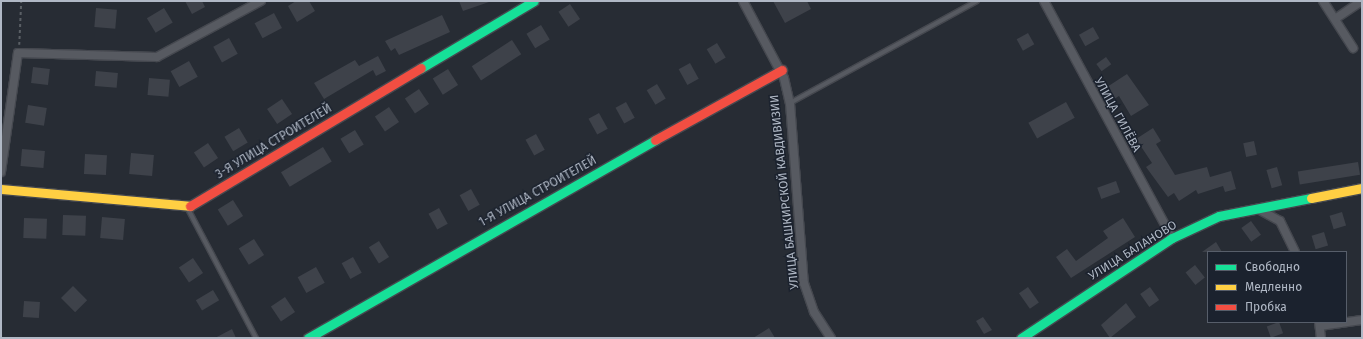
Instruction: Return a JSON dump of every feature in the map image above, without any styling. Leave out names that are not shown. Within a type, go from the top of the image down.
[{"type":"street","points":[[1,172],[18,53],[158,56],[261,1]]},
{"type":"street","name":"3-Я УЛИЦА СТРОИТЕЛЕЙ","points":[[187,208],[534,1]]},
{"type":"street","name":"УЛИЦА БАШКИРСКОЙ КАВДИВИЗИИ","points":[[743,1],[782,70],[790,103],[804,283],[814,312],[830,338]]},
{"type":"street","name":"УЛИЦА ГИЛЁВА","points":[[1044,1],[1172,238]]},
{"type":"street","points":[[1323,1],[1353,48]]},
{"type":"street","points":[[1335,19],[1362,2]]},
{"type":"street","name":"1-Я УЛИЦА СТРОИТЕЛЕЙ","points":[[308,338],[436,262],[782,70]]},
{"type":"street","name":"УЛИЦА БАЛАНОВО","points":[[1021,338],[1172,238],[1219,216],[1362,188]]},
{"type":"street","points":[[1,189],[187,208]]},
{"type":"street","points":[[1258,209],[1280,221],[1295,251]]},
{"type":"street","points":[[1347,321],[1362,320]]},
{"type":"street","points":[[1321,338],[1319,324],[1330,323]]},
{"type":"lane","points":[[790,103],[977,1]]},
{"type":"lane","points":[[187,208],[256,338]]},
{"type":"path","points":[[18,53],[21,1]]},
{"type":"building","points":[[185,1],[202,1],[205,7],[192,14]]},
{"type":"building","points":[[296,1],[309,1],[315,11],[297,22],[288,6]]},
{"type":"building","points":[[459,1],[489,1],[489,2],[463,11]]},
{"type":"building","points":[[773,1],[807,1],[811,9],[785,23]]},
{"type":"building","points":[[570,4],[580,19],[568,27],[558,12]]},
{"type":"building","points":[[96,8],[117,10],[115,29],[94,27]]},
{"type":"building","points":[[164,8],[173,23],[156,33],[147,18]]},
{"type":"building","points":[[274,13],[282,28],[263,38],[255,23]]},
{"type":"building","points":[[442,15],[450,32],[399,55],[395,48],[391,51],[385,41]]},
{"type":"building","points":[[541,25],[550,40],[535,48],[526,34]]},
{"type":"building","points":[[1093,27],[1099,38],[1085,46],[1079,35]]},
{"type":"building","points":[[1028,33],[1034,44],[1023,51],[1017,39]]},
{"type":"building","points":[[229,38],[238,54],[222,62],[213,47]]},
{"type":"building","points":[[512,40],[521,54],[481,80],[472,66]]},
{"type":"building","points":[[717,43],[726,58],[715,64],[707,49]]},
{"type":"building","points":[[378,56],[386,71],[376,76],[373,70],[324,99],[314,83],[355,60],[359,66]]},
{"type":"building","points":[[1106,57],[1111,64],[1102,71],[1096,64]]},
{"type":"building","points":[[189,61],[198,77],[179,87],[171,71]]},
{"type":"building","points":[[690,63],[699,79],[687,85],[679,69]]},
{"type":"building","points":[[33,67],[50,69],[48,85],[31,83]]},
{"type":"building","points":[[448,69],[458,85],[443,95],[433,79]]},
{"type":"building","points":[[96,71],[118,73],[117,88],[95,86]]},
{"type":"building","points":[[1127,74],[1149,105],[1131,116],[1119,96],[1114,99],[1107,87]]},
{"type":"building","points":[[149,78],[170,80],[168,97],[148,95]]},
{"type":"building","points":[[657,84],[666,99],[655,105],[647,90]]},
{"type":"building","points":[[419,89],[429,104],[415,113],[405,99]]},
{"type":"building","points":[[282,99],[292,114],[277,124],[267,109]]},
{"type":"building","points":[[626,102],[635,118],[624,124],[616,108]]},
{"type":"building","points":[[1066,102],[1075,118],[1037,139],[1028,123]]},
{"type":"building","points":[[28,105],[47,108],[44,126],[25,123]]},
{"type":"building","points":[[389,107],[399,122],[385,131],[375,117]]},
{"type":"building","points":[[599,113],[608,129],[597,135],[589,119]]},
{"type":"building","points":[[239,128],[248,143],[233,151],[224,137]]},
{"type":"building","points":[[1153,128],[1161,141],[1156,144],[1175,175],[1207,167],[1210,177],[1231,171],[1236,189],[1225,192],[1223,186],[1198,194],[1196,190],[1179,201],[1174,193],[1168,197],[1146,167],[1152,163],[1136,139]]},
{"type":"building","points":[[355,130],[364,145],[349,153],[340,139]]},
{"type":"building","points":[[536,134],[545,150],[534,156],[526,140]]},
{"type":"building","points":[[1254,141],[1257,155],[1246,157],[1243,143]]},
{"type":"building","points":[[208,143],[218,158],[204,167],[194,153]]},
{"type":"building","points":[[323,147],[332,162],[290,187],[281,172]]},
{"type":"building","points":[[22,149],[45,151],[43,168],[21,166]]},
{"type":"building","points":[[131,153],[154,155],[152,176],[129,174]]},
{"type":"building","points":[[85,154],[107,155],[106,175],[84,174]]},
{"type":"building","points":[[1358,162],[1360,175],[1300,184],[1298,172]]},
{"type":"building","points":[[1277,167],[1282,185],[1272,188],[1266,170]]},
{"type":"building","points":[[1116,181],[1120,192],[1101,199],[1097,188]]},
{"type":"building","points":[[471,189],[480,205],[468,211],[460,195]]},
{"type":"building","points":[[233,200],[243,216],[228,226],[218,210]]},
{"type":"building","points":[[439,208],[448,224],[437,230],[429,214]]},
{"type":"building","points":[[1342,212],[1346,225],[1334,229],[1330,216]]},
{"type":"building","points":[[63,215],[86,216],[85,236],[62,235]]},
{"type":"building","points":[[102,217],[125,219],[123,240],[100,238]]},
{"type":"building","points":[[24,218],[47,219],[46,239],[23,238]]},
{"type":"building","points":[[1123,218],[1135,237],[1071,278],[1056,257],[1067,249],[1076,261],[1108,238],[1103,231]]},
{"type":"building","points":[[1251,221],[1261,235],[1251,242],[1241,228]]},
{"type":"building","points":[[1324,232],[1328,245],[1316,249],[1312,236]]},
{"type":"building","points":[[254,239],[264,255],[249,265],[239,249]]},
{"type":"building","points":[[379,241],[389,257],[379,263],[369,247]]},
{"type":"building","points":[[1216,242],[1221,251],[1207,251],[1202,252]]},
{"type":"building","points":[[353,257],[362,273],[350,279],[342,263]]},
{"type":"building","points":[[193,258],[203,273],[189,282],[179,268]]},
{"type":"building","points":[[1195,265],[1205,278],[1195,285],[1186,272]]},
{"type":"building","points":[[316,267],[325,283],[306,293],[298,277]]},
{"type":"building","points":[[73,286],[87,300],[75,312],[61,298]]},
{"type":"building","points":[[1028,287],[1039,303],[1030,309],[1019,293]]},
{"type":"building","points":[[1150,287],[1159,300],[1149,307],[1140,294]]},
{"type":"building","points":[[213,290],[219,300],[202,311],[196,300]]},
{"type":"building","points":[[285,297],[295,312],[281,321],[271,307]]},
{"type":"building","points":[[24,301],[40,302],[39,318],[23,317]]},
{"type":"building","points":[[1126,303],[1136,317],[1110,338],[1101,325]]},
{"type":"building","points":[[983,317],[992,330],[984,334],[976,321]]},
{"type":"building","points":[[1279,323],[1283,333],[1271,338],[1267,326]]},
{"type":"building","points":[[769,328],[775,338],[753,338]]},
{"type":"building","points":[[232,329],[236,338],[215,338]]},
{"type":"traffic: fast","points":[[421,68],[534,1]]},
{"type":"traffic: fast","points":[[308,338],[655,140]]},
{"type":"traffic: fast","points":[[1021,338],[1172,238],[1219,216],[1311,198]]},
{"type":"traffic: slow","points":[[1311,198],[1362,188]]},
{"type":"traffic: slow","points":[[1,189],[190,206]]},
{"type":"traffic: jam","points":[[190,206],[421,68]]},
{"type":"traffic: jam","points":[[655,140],[782,70]]}]
